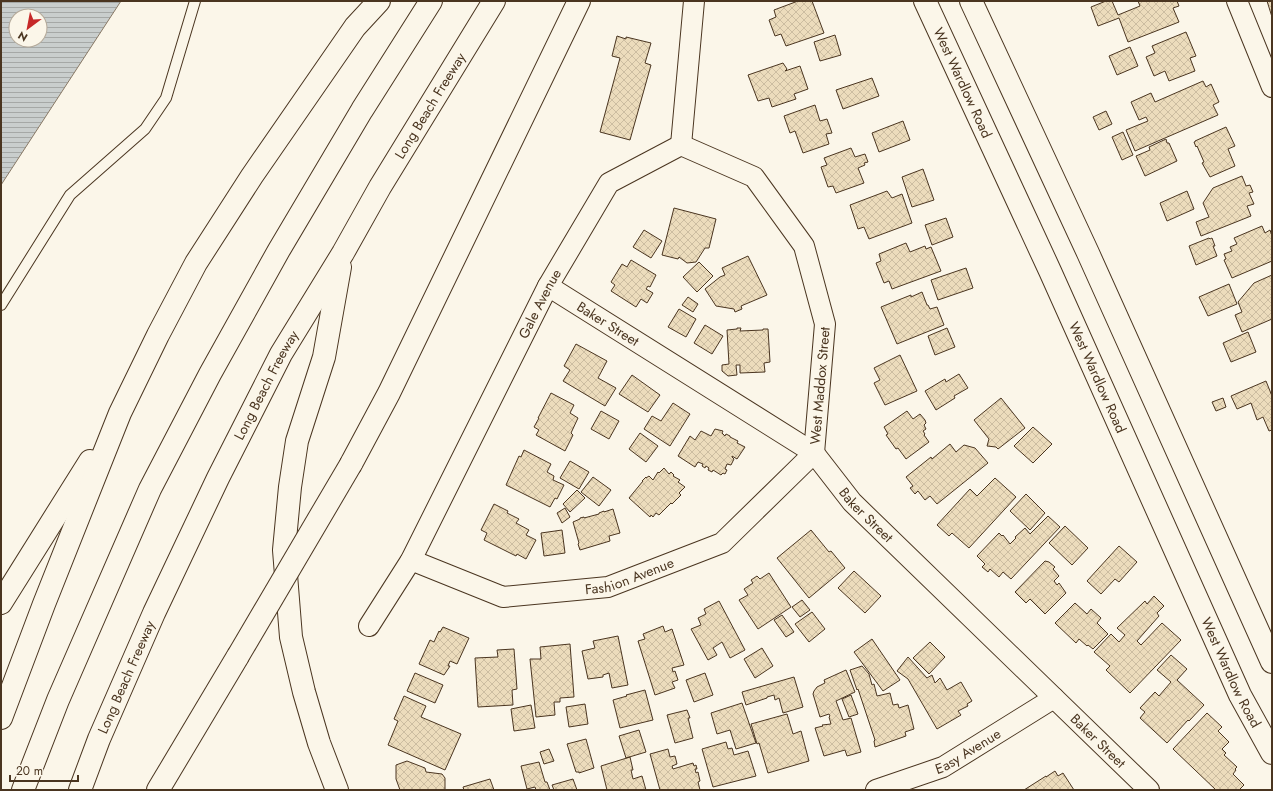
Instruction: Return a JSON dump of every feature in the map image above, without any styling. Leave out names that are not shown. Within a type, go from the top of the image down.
[{"type":"main road","points":[[355,27],[365,1]]},
{"type":"main road","points":[[1,718],[44,604],[120,413],[158,335],[196,264],[252,176],[355,27],[379,1]]},
{"type":"main road","points":[[23,790],[58,700],[113,573],[150,490],[199,395],[283,244],[362,110],[431,1]]},
{"type":"main road","name":"Long Beach Freeway","points":[[80,790],[99,739],[154,613],[218,478],[281,354],[343,253],[380,187],[494,1]]},
{"type":"main road","points":[[158,790],[351,464],[390,393],[578,1]]},
{"type":"main road","name":"West Wardlow Road","points":[[925,1],[1053,278],[1240,695],[1272,753]]},
{"type":"main road","points":[[971,1],[1088,254],[1272,662]]},
{"type":"main road","points":[[337,790],[319,743],[304,692],[291,637],[284,550],[290,487],[297,441],[324,357],[343,253]]},
{"type":"main road","points":[[1,603],[120,413]]},
{"type":"street","points":[[681,145],[694,1]]},
{"type":"street","points":[[1237,1],[1270,79]]},
{"type":"street","name":"Gale Avenue","points":[[369,626],[411,560],[548,286],[609,183],[681,145]]},
{"type":"street","name":"West Maddox Street","points":[[681,145],[754,177],[804,246],[825,324],[814,453]]},
{"type":"street","name":"Baker Street","points":[[548,286],[814,453],[852,502],[1149,790]]},
{"type":"street","name":"Fashion Avenue","points":[[411,560],[503,596],[608,587],[722,543],[814,453]]},
{"type":"street","name":"Easy Avenue","points":[[876,790],[943,767],[1054,698]]},
{"type":"lane","points":[[1,305],[70,195],[145,129],[166,98],[195,1]]},
{"type":"shaded area","points":[[1,1],[121,1],[1,185]]},
{"type":"building","points":[[798,1],[812,1],[824,33],[786,46],[781,34],[775,36],[769,20],[776,17],[774,10]]},
{"type":"building","points":[[1106,1],[1112,1],[1118,15],[1140,6],[1138,1],[1177,1],[1179,6],[1173,8],[1179,22],[1128,42],[1119,18],[1098,26],[1091,7]]},
{"type":"building","points":[[1267,1],[1272,1],[1272,17]]},
{"type":"building","points":[[1186,32],[1196,56],[1190,58],[1195,71],[1169,81],[1165,71],[1154,76],[1146,57],[1155,53],[1152,46]]},
{"type":"building","points":[[835,35],[841,55],[820,61],[814,42]]},
{"type":"building","points":[[617,36],[651,43],[645,63],[651,65],[630,140],[600,132],[620,58],[612,56]]},
{"type":"building","points":[[1130,47],[1138,66],[1117,75],[1109,56]]},
{"type":"building","points":[[783,63],[787,69],[785,71],[800,66],[808,89],[794,94],[796,99],[772,107],[769,98],[758,101],[748,75]]},
{"type":"building","points":[[872,78],[879,96],[843,109],[836,90]]},
{"type":"building","points":[[1203,81],[1206,87],[1211,84],[1219,102],[1213,105],[1218,115],[1135,151],[1126,130],[1148,121],[1146,117],[1139,120],[1131,102],[1151,93],[1155,102]]},
{"type":"building","points":[[815,105],[820,121],[827,119],[832,133],[826,134],[829,144],[803,153],[795,131],[790,133],[784,116]]},
{"type":"building","points":[[1106,111],[1112,124],[1099,130],[1093,117]]},
{"type":"building","points":[[903,121],[910,140],[879,152],[872,133]]},
{"type":"building","points":[[1226,127],[1235,146],[1228,149],[1235,166],[1210,177],[1202,163],[1204,162],[1194,142]]},
{"type":"building","points":[[1123,132],[1133,155],[1122,160],[1112,137]]},
{"type":"building","points":[[1166,139],[1177,161],[1145,176],[1136,156],[1150,150],[1149,147]]},
{"type":"building","points":[[851,148],[855,157],[865,154],[868,162],[864,163],[865,165],[858,168],[864,183],[836,193],[833,186],[828,187],[821,167],[827,165],[824,158]]},
{"type":"building","points":[[923,169],[934,200],[912,207],[902,177]]},
{"type":"building","points":[[1242,176],[1246,186],[1250,185],[1253,192],[1249,193],[1254,204],[1247,206],[1251,216],[1201,236],[1196,222],[1209,217],[1203,203],[1213,188]]},
{"type":"building","points":[[887,191],[892,198],[902,194],[912,223],[869,239],[864,227],[858,229],[850,205]]},
{"type":"building","points":[[1187,191],[1194,209],[1167,221],[1160,203]]},
{"type":"building","points":[[674,208],[716,219],[709,248],[705,248],[696,262],[687,263],[679,257],[678,259],[662,255]]},
{"type":"building","points":[[946,218],[953,237],[932,245],[925,225]]},
{"type":"building","points":[[1262,226],[1265,233],[1270,230],[1272,236],[1272,261],[1232,278],[1224,260],[1226,259],[1224,254],[1232,251],[1230,247],[1237,244],[1234,238]]},
{"type":"building","points":[[644,230],[662,241],[651,258],[633,247]]},
{"type":"building","points":[[1212,238],[1217,256],[1196,265],[1189,246]]},
{"type":"building","points":[[906,243],[910,252],[925,246],[926,249],[931,247],[941,271],[892,289],[889,281],[884,283],[876,263],[881,261],[879,254]]},
{"type":"building","points":[[748,256],[767,295],[741,306],[742,309],[735,312],[734,309],[716,306],[705,289],[720,277],[725,275],[722,268]]},
{"type":"building","points":[[631,260],[656,275],[650,287],[648,286],[646,289],[653,293],[647,303],[641,299],[636,307],[611,291],[615,285],[611,282],[622,264],[627,267]]},
{"type":"building","points":[[699,262],[713,276],[697,292],[683,277]]},
{"type":"building","points":[[966,268],[973,288],[938,300],[931,280]]},
{"type":"building","points":[[1272,275],[1272,319],[1242,332],[1235,315],[1242,312],[1238,302],[1254,283]]},
{"type":"building","points":[[1229,284],[1237,304],[1208,316],[1199,297]]},
{"type":"building","points":[[922,292],[930,309],[937,307],[944,325],[897,344],[881,307]]},
{"type":"building","points":[[688,297],[698,304],[693,312],[682,305]]},
{"type":"building","points":[[679,309],[696,319],[686,337],[668,327]]},
{"type":"building","points":[[705,325],[723,336],[712,354],[694,343]]},
{"type":"building","points":[[741,328],[740,331],[768,329],[770,362],[764,363],[765,372],[740,373],[740,365],[736,365],[737,375],[728,376],[722,371],[722,365],[729,364],[727,330]]},
{"type":"building","points":[[947,328],[955,347],[935,355],[928,336]]},
{"type":"building","points":[[1248,332],[1256,352],[1231,362],[1223,343]]},
{"type":"building","points":[[576,344],[607,361],[598,378],[616,388],[605,406],[563,381],[570,370],[564,366]]},
{"type":"building","points":[[900,355],[917,391],[885,405],[874,383],[880,380],[874,368]]},
{"type":"building","points":[[959,374],[968,388],[954,396],[955,398],[936,410],[925,391],[945,379],[946,382]]},
{"type":"building","points":[[632,375],[660,395],[648,412],[619,394]]},
{"type":"building","points":[[1266,381],[1272,396],[1272,430],[1269,431],[1263,417],[1257,420],[1251,403],[1237,409],[1231,396]]},
{"type":"building","points":[[551,393],[574,405],[570,413],[578,418],[571,433],[573,435],[565,451],[536,435],[539,430],[534,427]]},
{"type":"building","points":[[1001,398],[1025,428],[998,449],[996,447],[987,446],[989,439],[974,420]]},
{"type":"building","points":[[1223,398],[1226,407],[1216,411],[1212,402]]},
{"type":"building","points":[[673,403],[690,414],[670,446],[644,429],[652,416],[661,421]]},
{"type":"building","points":[[601,411],[619,421],[609,439],[591,429]]},
{"type":"building","points":[[907,411],[913,419],[920,414],[925,420],[926,423],[924,425],[926,429],[923,431],[929,442],[906,459],[898,448],[896,449],[886,435],[888,434],[884,427]]},
{"type":"building","points":[[1033,427],[1052,444],[1033,463],[1014,446]]},
{"type":"building","points":[[715,429],[723,431],[722,433],[725,436],[726,434],[730,436],[738,441],[737,443],[745,447],[737,459],[732,456],[734,459],[731,465],[727,464],[725,474],[723,473],[721,475],[713,470],[712,472],[708,470],[709,468],[706,466],[705,468],[702,466],[703,464],[698,462],[695,467],[678,456],[690,436],[695,440],[701,431],[711,436]]},
{"type":"building","points":[[640,433],[658,446],[646,462],[629,449]]},
{"type":"building","points":[[950,444],[956,452],[964,445],[975,448],[988,463],[937,504],[930,496],[925,500],[918,491],[915,494],[910,488],[913,486],[906,477],[931,457],[932,459]]},
{"type":"building","points":[[524,450],[551,464],[547,472],[554,476],[553,480],[564,485],[557,499],[555,498],[550,507],[506,485],[519,456],[521,457]]},
{"type":"building","points":[[570,461],[589,472],[579,489],[560,478]]},
{"type":"building","points":[[664,468],[669,474],[671,472],[674,475],[673,476],[680,480],[678,482],[685,487],[679,493],[681,495],[672,504],[671,503],[659,515],[656,513],[653,517],[651,515],[650,517],[629,498],[646,477],[649,476],[653,480],[658,472],[659,473]]},
{"type":"building","points":[[593,477],[611,490],[599,506],[581,492]]},
{"type":"building","points":[[995,478],[1016,497],[969,548],[952,533],[949,536],[937,525],[970,489],[977,496]]},
{"type":"building","points":[[577,490],[585,498],[570,512],[563,504]]},
{"type":"building","points":[[1026,494],[1045,513],[1030,530],[1010,511]]},
{"type":"building","points":[[494,504],[508,511],[507,513],[519,519],[516,523],[529,530],[526,535],[536,540],[526,559],[517,554],[516,556],[484,540],[487,533],[481,530]]},
{"type":"building","points":[[565,508],[570,517],[562,523],[557,513]]},
{"type":"building","points":[[613,509],[620,533],[609,536],[610,541],[580,550],[573,522],[580,518]]},
{"type":"building","points":[[1048,516],[1060,527],[1011,579],[1003,572],[999,577],[990,569],[988,572],[982,567],[985,564],[977,556],[999,533],[1002,536],[1003,535],[1010,544],[1025,528],[1030,534]]},
{"type":"building","points":[[1065,526],[1088,548],[1072,565],[1049,543]]},
{"type":"building","points":[[562,530],[565,553],[544,556],[541,533]]},
{"type":"building","points":[[811,530],[829,552],[831,551],[845,568],[809,598],[777,558]]},
{"type":"building","points":[[1119,546],[1137,562],[1119,582],[1115,579],[1101,594],[1087,581]]},
{"type":"building","points":[[1045,561],[1049,562],[1055,567],[1053,569],[1059,576],[1054,581],[1057,585],[1059,583],[1066,593],[1045,614],[1030,599],[1026,603],[1015,592]]},
{"type":"building","points":[[854,571],[881,596],[865,613],[838,588]]},
{"type":"building","points":[[769,573],[791,607],[758,629],[739,600],[748,595],[744,589],[753,583],[751,580],[757,576],[760,579]]},
{"type":"building","points":[[1154,596],[1164,606],[1157,613],[1159,616],[1137,641],[1141,645],[1162,623],[1181,640],[1130,693],[1106,670],[1110,666],[1094,652],[1111,634],[1119,642],[1125,635],[1117,628],[1145,601],[1147,604]]},
{"type":"building","points":[[802,600],[810,610],[800,617],[792,607]]},
{"type":"building","points":[[719,601],[745,650],[730,658],[722,642],[713,648],[717,655],[708,660],[691,629],[701,625],[698,618],[706,614],[704,609]]},
{"type":"building","points":[[1075,603],[1087,614],[1091,609],[1101,618],[1097,623],[1108,634],[1093,649],[1079,639],[1076,643],[1055,623]]},
{"type":"building","points":[[812,612],[825,629],[809,642],[795,624]]},
{"type":"building","points":[[782,615],[794,632],[786,637],[774,620]]},
{"type":"building","points":[[663,626],[665,632],[672,629],[684,665],[672,668],[673,672],[675,671],[678,680],[672,682],[675,688],[655,695],[638,641],[645,639],[643,634]]},
{"type":"building","points":[[443,627],[469,638],[457,664],[450,661],[448,666],[450,666],[444,675],[419,664],[430,640],[434,642],[439,631],[440,632]]},
{"type":"building","points":[[618,636],[628,685],[612,688],[609,673],[603,675],[603,677],[588,679],[582,651],[595,648],[593,641]]},
{"type":"building","points":[[872,639],[900,680],[883,691],[854,652]]},
{"type":"building","points":[[930,642],[945,657],[929,674],[913,658]]},
{"type":"building","points":[[570,644],[574,697],[560,698],[560,702],[554,702],[555,715],[536,717],[530,659],[541,659],[540,647]]},
{"type":"building","points":[[762,648],[773,666],[755,678],[744,659]]},
{"type":"building","points":[[514,649],[517,689],[512,690],[513,705],[478,707],[475,658],[498,657],[497,650]]},
{"type":"building","points":[[1171,655],[1187,669],[1177,680],[1204,705],[1167,743],[1140,718],[1145,712],[1140,708],[1155,692],[1159,696],[1171,682],[1157,670]]},
{"type":"building","points":[[908,657],[927,678],[932,675],[935,683],[940,678],[947,690],[961,682],[972,701],[967,704],[968,706],[958,711],[961,715],[937,729],[908,679],[897,671]]},
{"type":"building","points":[[862,666],[869,674],[872,685],[874,684],[877,696],[890,693],[893,705],[898,704],[899,708],[908,705],[914,729],[905,732],[906,736],[875,747],[875,740],[850,670]]},
{"type":"building","points":[[846,670],[855,692],[836,701],[843,720],[851,718],[861,752],[847,756],[845,750],[824,756],[815,728],[823,726],[822,725],[831,724],[830,716],[829,714],[820,717],[813,694],[817,687],[825,683],[824,680]]},
{"type":"building","points":[[415,673],[443,685],[435,703],[407,691]]},
{"type":"building","points":[[705,673],[713,695],[694,702],[686,680]]},
{"type":"building","points":[[794,677],[803,707],[783,713],[779,698],[775,700],[774,695],[746,705],[742,692]]},
{"type":"building","points":[[645,690],[653,720],[620,728],[613,700]]},
{"type":"building","points":[[851,695],[858,714],[849,717],[842,699]]},
{"type":"building","points":[[404,696],[426,706],[421,717],[461,734],[445,770],[388,745],[398,721],[394,719]]},
{"type":"building","points":[[742,703],[756,743],[736,749],[730,730],[717,734],[711,713]]},
{"type":"building","points":[[585,704],[588,724],[569,727],[566,707]]},
{"type":"building","points":[[531,705],[535,728],[514,731],[511,709]]},
{"type":"building","points":[[687,710],[690,718],[688,718],[693,738],[675,743],[667,715]]},
{"type":"building","points":[[1207,713],[1222,727],[1218,731],[1229,742],[1222,749],[1226,753],[1224,755],[1237,767],[1233,774],[1244,785],[1239,790],[1216,790],[1173,749]]},
{"type":"building","points":[[787,714],[793,734],[801,731],[809,761],[768,773],[759,743],[757,744],[751,724]]},
{"type":"building","points":[[639,730],[646,752],[626,758],[619,736]]},
{"type":"building","points":[[586,739],[594,768],[579,773],[576,772],[567,744]]},
{"type":"building","points":[[726,742],[728,749],[732,748],[734,755],[748,751],[756,776],[713,787],[702,749]]},
{"type":"building","points":[[549,749],[554,761],[544,764],[540,752]]},
{"type":"building","points":[[668,749],[670,757],[675,756],[677,764],[672,766],[673,769],[693,763],[694,766],[696,765],[697,769],[695,769],[696,773],[698,772],[700,790],[660,790],[650,754]]},
{"type":"building","points":[[630,757],[633,770],[631,770],[633,779],[642,776],[646,790],[607,790],[601,766]]},
{"type":"building","points":[[407,761],[425,768],[426,772],[442,774],[445,778],[445,790],[400,790],[396,779],[396,765]]},
{"type":"building","points":[[539,762],[545,782],[547,782],[550,790],[536,790],[535,787],[527,789],[521,766]]},
{"type":"building","points":[[1055,771],[1058,776],[1063,773],[1074,790],[1024,790],[1046,776]]},
{"type":"building","points":[[490,779],[494,790],[464,790],[463,787]]},
{"type":"building","points":[[573,779],[577,790],[554,790],[552,785]]}]
